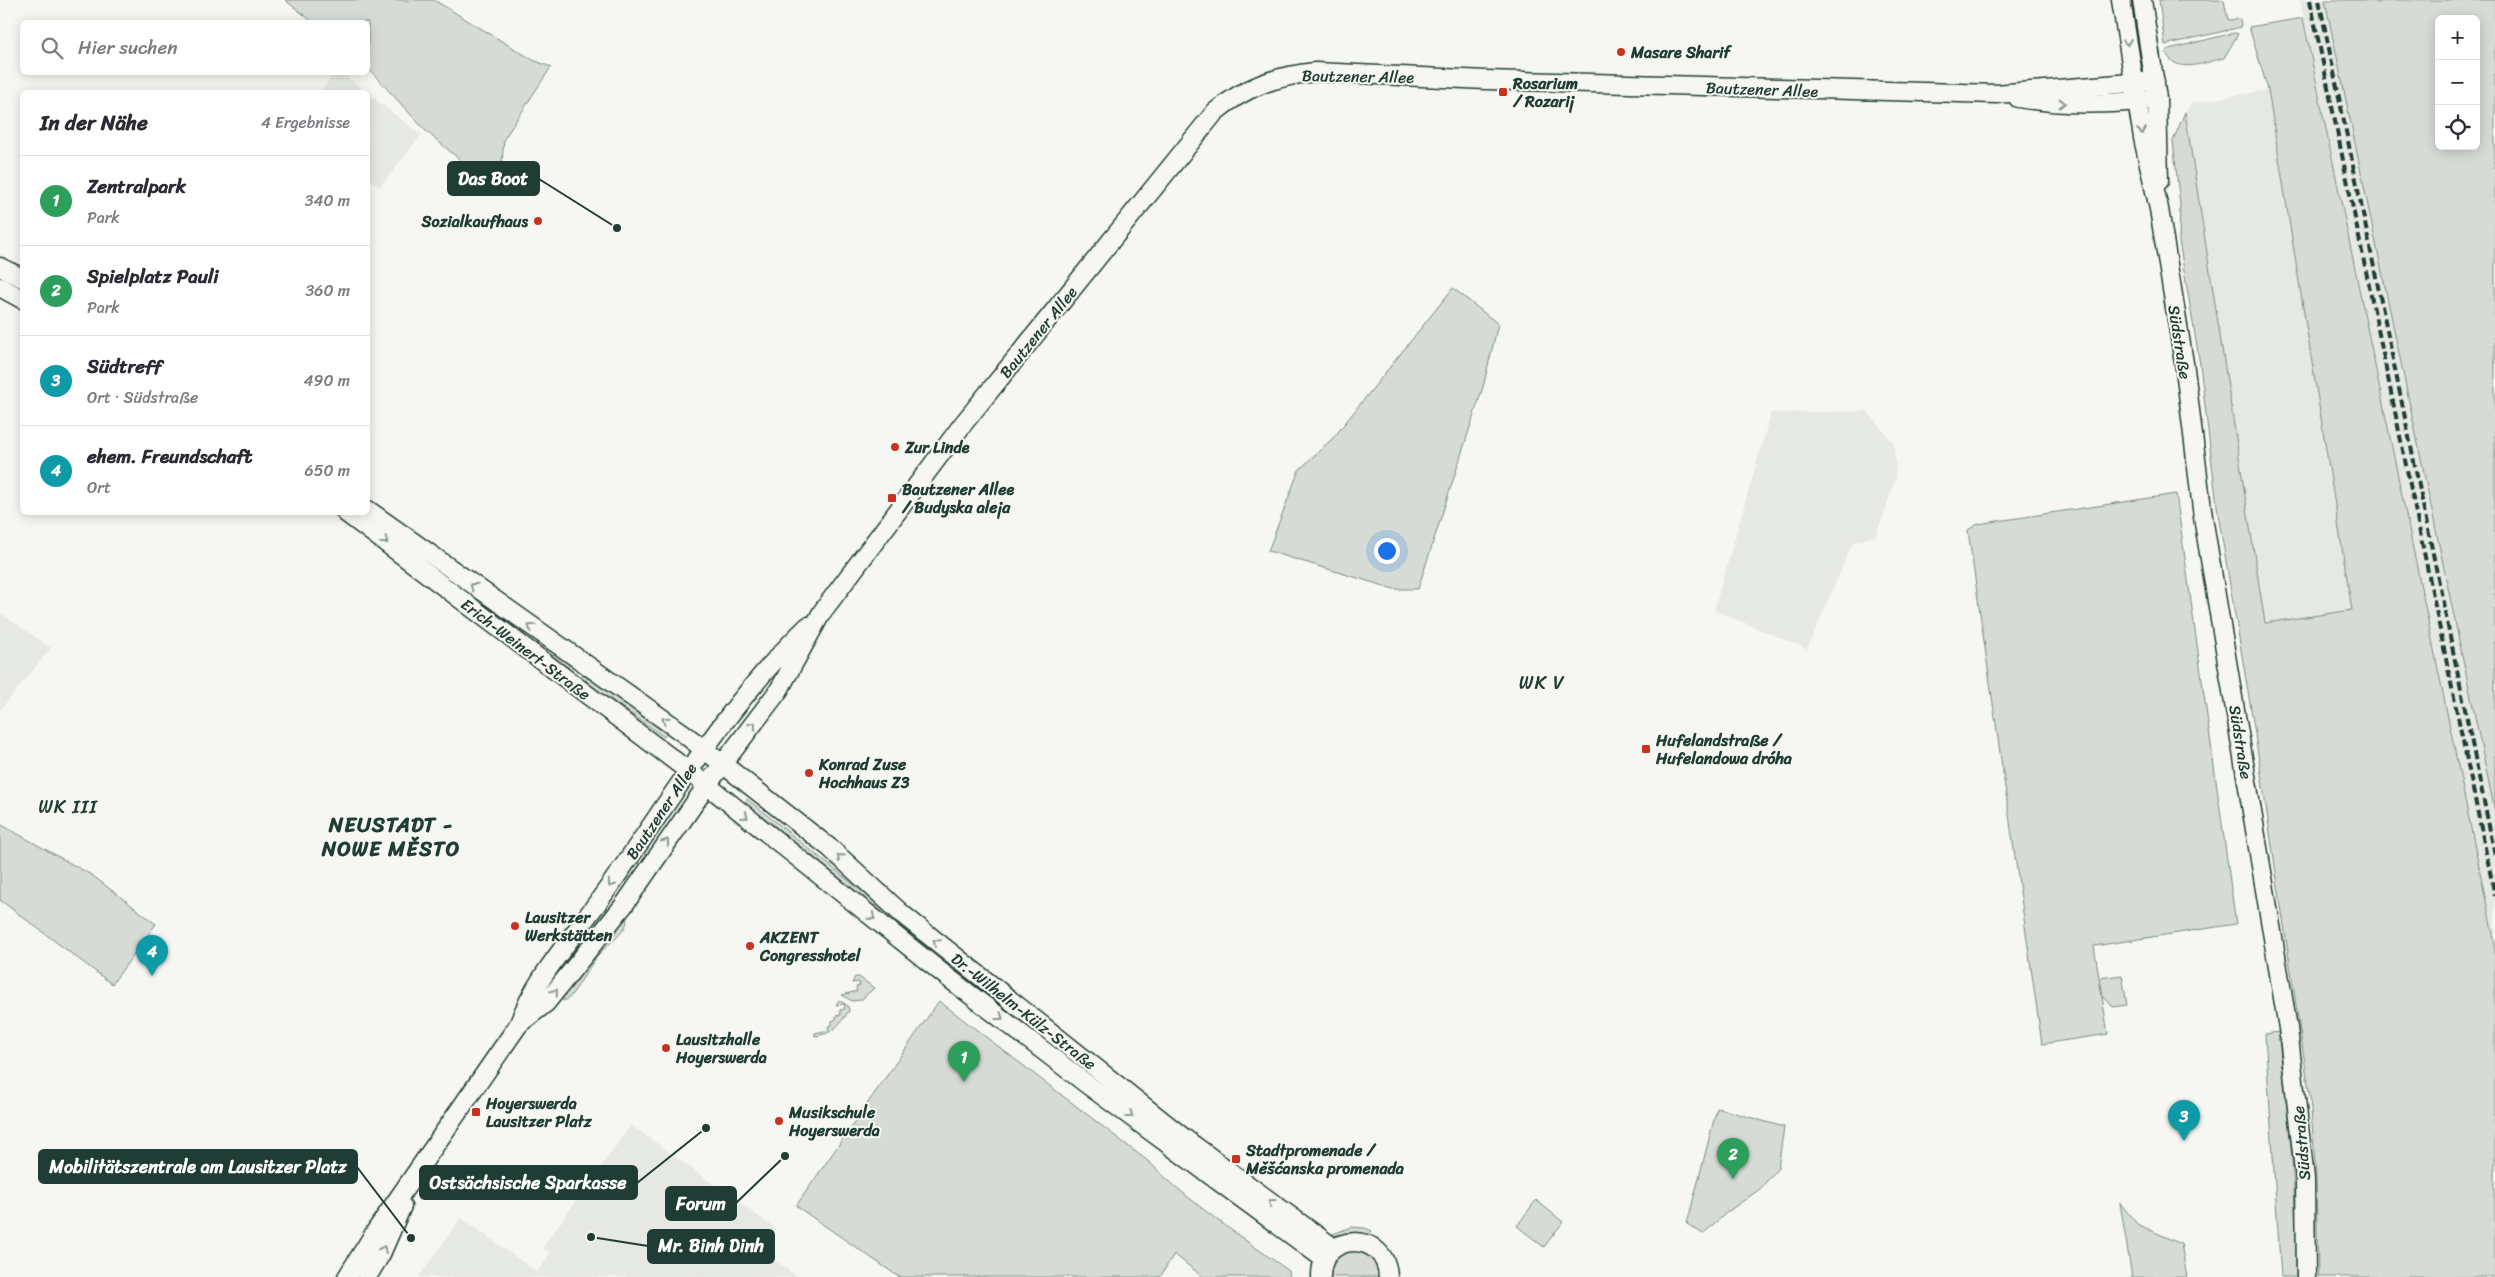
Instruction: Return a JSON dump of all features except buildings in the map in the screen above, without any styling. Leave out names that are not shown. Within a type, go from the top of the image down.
[{"type":"street","name":"Südstraße","points":[[2121,0],[2143,138],[2160,209],[2185,369],[2203,517],[2288,1028],[2305,1179],[2306,1277]]},
{"type":"street","name":"Südstraße","points":[[2142,0],[2156,81],[2160,209]]},
{"type":"street","name":"Bautzener Allee","points":[[519,1024],[554,993],[624,904],[707,785],[779,690],[822,612],[963,424],[1216,112],[1231,98],[1259,84],[1287,75],[1315,72],[1494,80],[1996,94],[2052,103],[2137,101],[2157,98]]},
{"type":"street","name":"Bautzener Allee","points":[[1996,94],[2156,81]]},
{"type":"street","points":[[0,268],[20,277]]},
{"type":"street","points":[[0,287],[20,298]]},
{"type":"street","name":"Erich-Weinert-Straße","points":[[370,511],[724,764]]},
{"type":"street","name":"Erich-Weinert-Straße","points":[[349,515],[707,785]]},
{"type":"street","name":"Bautzener Allee","points":[[348,1277],[413,1177],[519,1024],[532,993],[704,749],[786,647],[822,612]]},
{"type":"street","name":"Dr.-Wilhelm-Külz-Straße","points":[[724,764],[830,848],[902,914],[976,974],[1329,1254]]},
{"type":"street","name":"Dr.-Wilhelm-Külz-Straße","points":[[707,785],[925,960],[1088,1085],[1329,1254]]},
{"type":"street","name":"Bautzener Allee","points":[[367,1277],[393,1228],[413,1177]]},
{"type":"street","points":[[1321,1277],[1329,1254],[1354,1241],[1374,1248],[1384,1260],[1388,1277]]},
{"type":"shaded area","points":[[285,0],[434,0],[533,60],[551,67],[504,139],[502,162],[487,183],[425,130],[370,70],[370,20],[310,20]]},
{"type":"shaded area","points":[[2159,0],[2224,0],[2228,20],[2240,19],[2241,27],[2165,45]]},
{"type":"shaded area","points":[[2300,0],[2325,0],[2495,812],[2495,944]]},
{"type":"shaded area","points":[[2325,0],[2372,0],[2376,3],[2389,0],[2495,0],[2495,812]]},
{"type":"shaded area","points":[[2303,18],[2495,944],[2495,1277],[2318,1277],[2316,1175],[2310,1097],[2253,721],[2218,514],[2200,364],[2179,241],[2180,205],[2173,141],[2185,112],[2265,623],[2352,610],[2268,90],[2249,27]]},
{"type":"shaded area","points":[[2234,33],[2238,34],[2224,58],[2191,66],[2183,66],[2176,64],[2166,52],[2169,49]]},
{"type":"shaded area","points":[[334,75],[345,75],[363,90],[322,90]]},
{"type":"shaded area","points":[[2268,90],[2352,610],[2265,623],[2185,112],[2191,103]]},
{"type":"shaded area","points":[[370,95],[421,135],[380,187],[370,179]]},
{"type":"shaded area","points":[[1453,288],[1498,324],[1483,387],[1418,589],[1394,589],[1268,551],[1299,470],[1334,437]]},
{"type":"shaded area","points":[[1867,411],[1894,444],[1896,479],[1876,536],[1853,542],[1807,649],[1714,610],[1771,413]]},
{"type":"shaded area","points":[[2176,494],[2236,924],[2094,946],[2108,1034],[2042,1044],[1968,530],[1978,524]]},
{"type":"shaded area","points":[[391,534],[525,631],[523,637],[462,593]]},
{"type":"shaded area","points":[[0,613],[51,648],[0,710]]},
{"type":"shaded area","points":[[539,640],[569,663],[568,671],[534,647]]},
{"type":"shaded area","points":[[586,678],[590,678],[667,733],[664,737],[587,683]]},
{"type":"shaded area","points":[[747,799],[949,961],[946,964],[743,805]]},
{"type":"shaded area","points":[[0,824],[93,876],[156,924],[112,984],[0,900]]},
{"type":"shaded area","points":[[606,906],[607,909],[603,916],[562,965]]},
{"type":"shaded area","points":[[624,918],[627,920],[622,931],[591,965],[569,998],[563,1001],[563,994]]},
{"type":"shaded area","points":[[2122,975],[2127,1005],[2113,1007],[2103,996],[2100,978]]},
{"type":"shaded area","points":[[855,977],[859,977],[874,988],[861,1000],[852,1001],[842,995],[857,991],[856,987],[860,985],[859,982],[852,983]]},
{"type":"shaded area","points":[[839,1000],[848,1006],[849,1011],[831,1031],[815,1036],[815,1033],[829,1030],[828,1026],[832,1025],[832,1021],[836,1019],[836,1016],[841,1015],[840,1010],[845,1009],[844,1004],[836,1005]]},
{"type":"shaded area","points":[[939,1001],[1149,1162],[1199,1206],[1289,1271],[1290,1277],[1203,1277],[1174,1254],[1160,1277],[899,1277],[796,1206]]},
{"type":"shaded area","points":[[2278,1032],[2294,1185],[2296,1277],[2281,1277],[2265,1034]]},
{"type":"shaded area","points":[[1717,1108],[1784,1127],[1778,1168],[1760,1189],[1726,1213],[1703,1234],[1687,1224]]},
{"type":"shaded area","points":[[631,1125],[776,1229],[761,1251],[798,1277],[419,1277],[461,1218],[537,1272],[550,1254],[542,1248]]},
{"type":"shaded area","points":[[1536,1200],[1563,1222],[1544,1247],[1517,1226]]},
{"type":"shaded area","points":[[2120,1203],[2137,1224],[2181,1244],[2187,1277],[2132,1277]]},
{"type":"shaded area","points":[[1351,1227],[1365,1228],[1372,1231],[1368,1235],[1357,1238],[1345,1239],[1328,1236]]},
{"type":"shaded area","points":[[1355,1251],[1365,1254],[1375,1263],[1378,1277],[1331,1277],[1331,1271],[1337,1259]]},
{"type":"railway","points":[[2310,0],[2495,896]]},
{"type":"railway","points":[[2319,0],[2495,855]]},
{"type":"place","name":"Masare Sharif","points":[[1621,52]]},
{"type":"place","name":"Rosarium / Rozarij","points":[[1503,92]]},
{"type":"place","name":"Sozialkaufhaus","points":[[538,221]]},
{"type":"place","name":"Das Boot","points":[[617,228]]},
{"type":"place","name":"Zur Linde","points":[[895,447]]},
{"type":"place","name":"Bautzener Allee / Budyska aleja","points":[[892,498]]},
{"type":"place","name":"Hufelandstraße / Hufelandowa dróha","points":[[1646,749]]},
{"type":"place","name":"Konrad Zuse Hochhaus Z3","points":[[809,773]]},
{"type":"place","name":"Lausitzer Werkstätten","points":[[515,926]]},
{"type":"place","name":"AKZENT Congresshotel","points":[[750,946]]},
{"type":"place","name":"ehem. Freundschaft","points":[[152,976]]},
{"type":"place","name":"Lausitzhalle Hoyerswerda","points":[[666,1048]]},
{"type":"place","name":"Zentralpark","points":[[964,1082]]},
{"type":"place","name":"Hoyerswerda Lausitzer Platz","points":[[476,1112]]},
{"type":"place","name":"Musikschule Hoyerswerda","points":[[779,1121]]},
{"type":"place","name":"Ostsächsische Sparkasse","points":[[706,1128]]},
{"type":"place","name":"Südtreff","points":[[2184,1141]]},
{"type":"place","name":"Forum","points":[[785,1156]]},
{"type":"place","name":"Stadtpromenade / Měšćanska promenada","points":[[1236,1159]]},
{"type":"place","name":"Spielplatz Pauli","points":[[1733,1179]]},
{"type":"place","name":"Mr. Binh Dinh","points":[[591,1237]]},
{"type":"place","name":"Mobilitätszentrale am Lausitzer Platz","points":[[411,1238]]},
{"type":"district","name":"WK V","points":[[1542,682]]},
{"type":"district","name":"WK III","points":[[68,806]]},
{"type":"district","name":"NEUSTADT - NOWE MĚSTO","points":[[391,837]]}]
